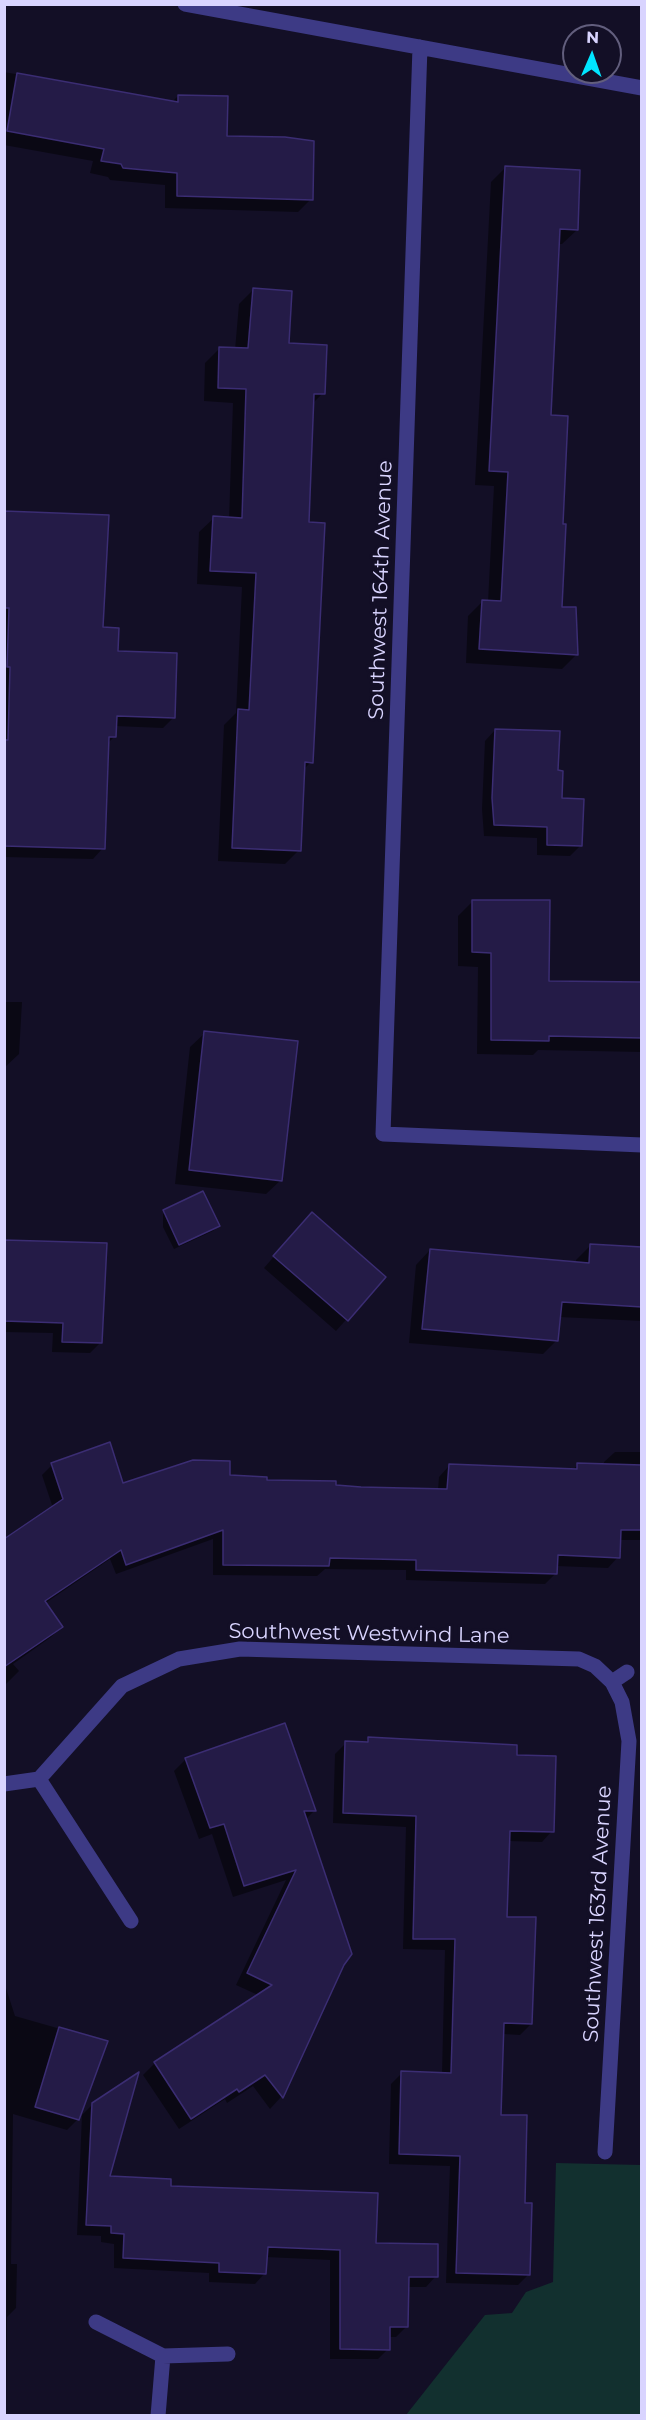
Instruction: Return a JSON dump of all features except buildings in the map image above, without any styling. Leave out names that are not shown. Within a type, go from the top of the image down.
[{"type":"street","points":[[185,4],[642,88]]},
{"type":"street","name":"Southwest 164th Avenue","points":[[420,47],[383,1134],[642,1145]]},
{"type":"street","name":"Southwest Westwind Lane","points":[[39,1779],[122,1686],[179,1659],[240,1649],[579,1659],[595,1666],[612,1682]]},
{"type":"street","points":[[612,1682],[627,1672]]},
{"type":"street","name":"Southwest 163rd Avenue","points":[[605,2152],[629,1741],[622,1702],[612,1682]]},
{"type":"street","points":[[4,1784],[39,1779],[131,1921]]},
{"type":"street","points":[[96,2322],[163,2356],[228,2354]]},
{"type":"street","points":[[158,2415],[163,2356]]},
{"type":"green space","points":[[556,2163],[641,2165],[641,2415],[406,2415],[485,2315],[512,2313],[526,2292],[553,2282]]}]
